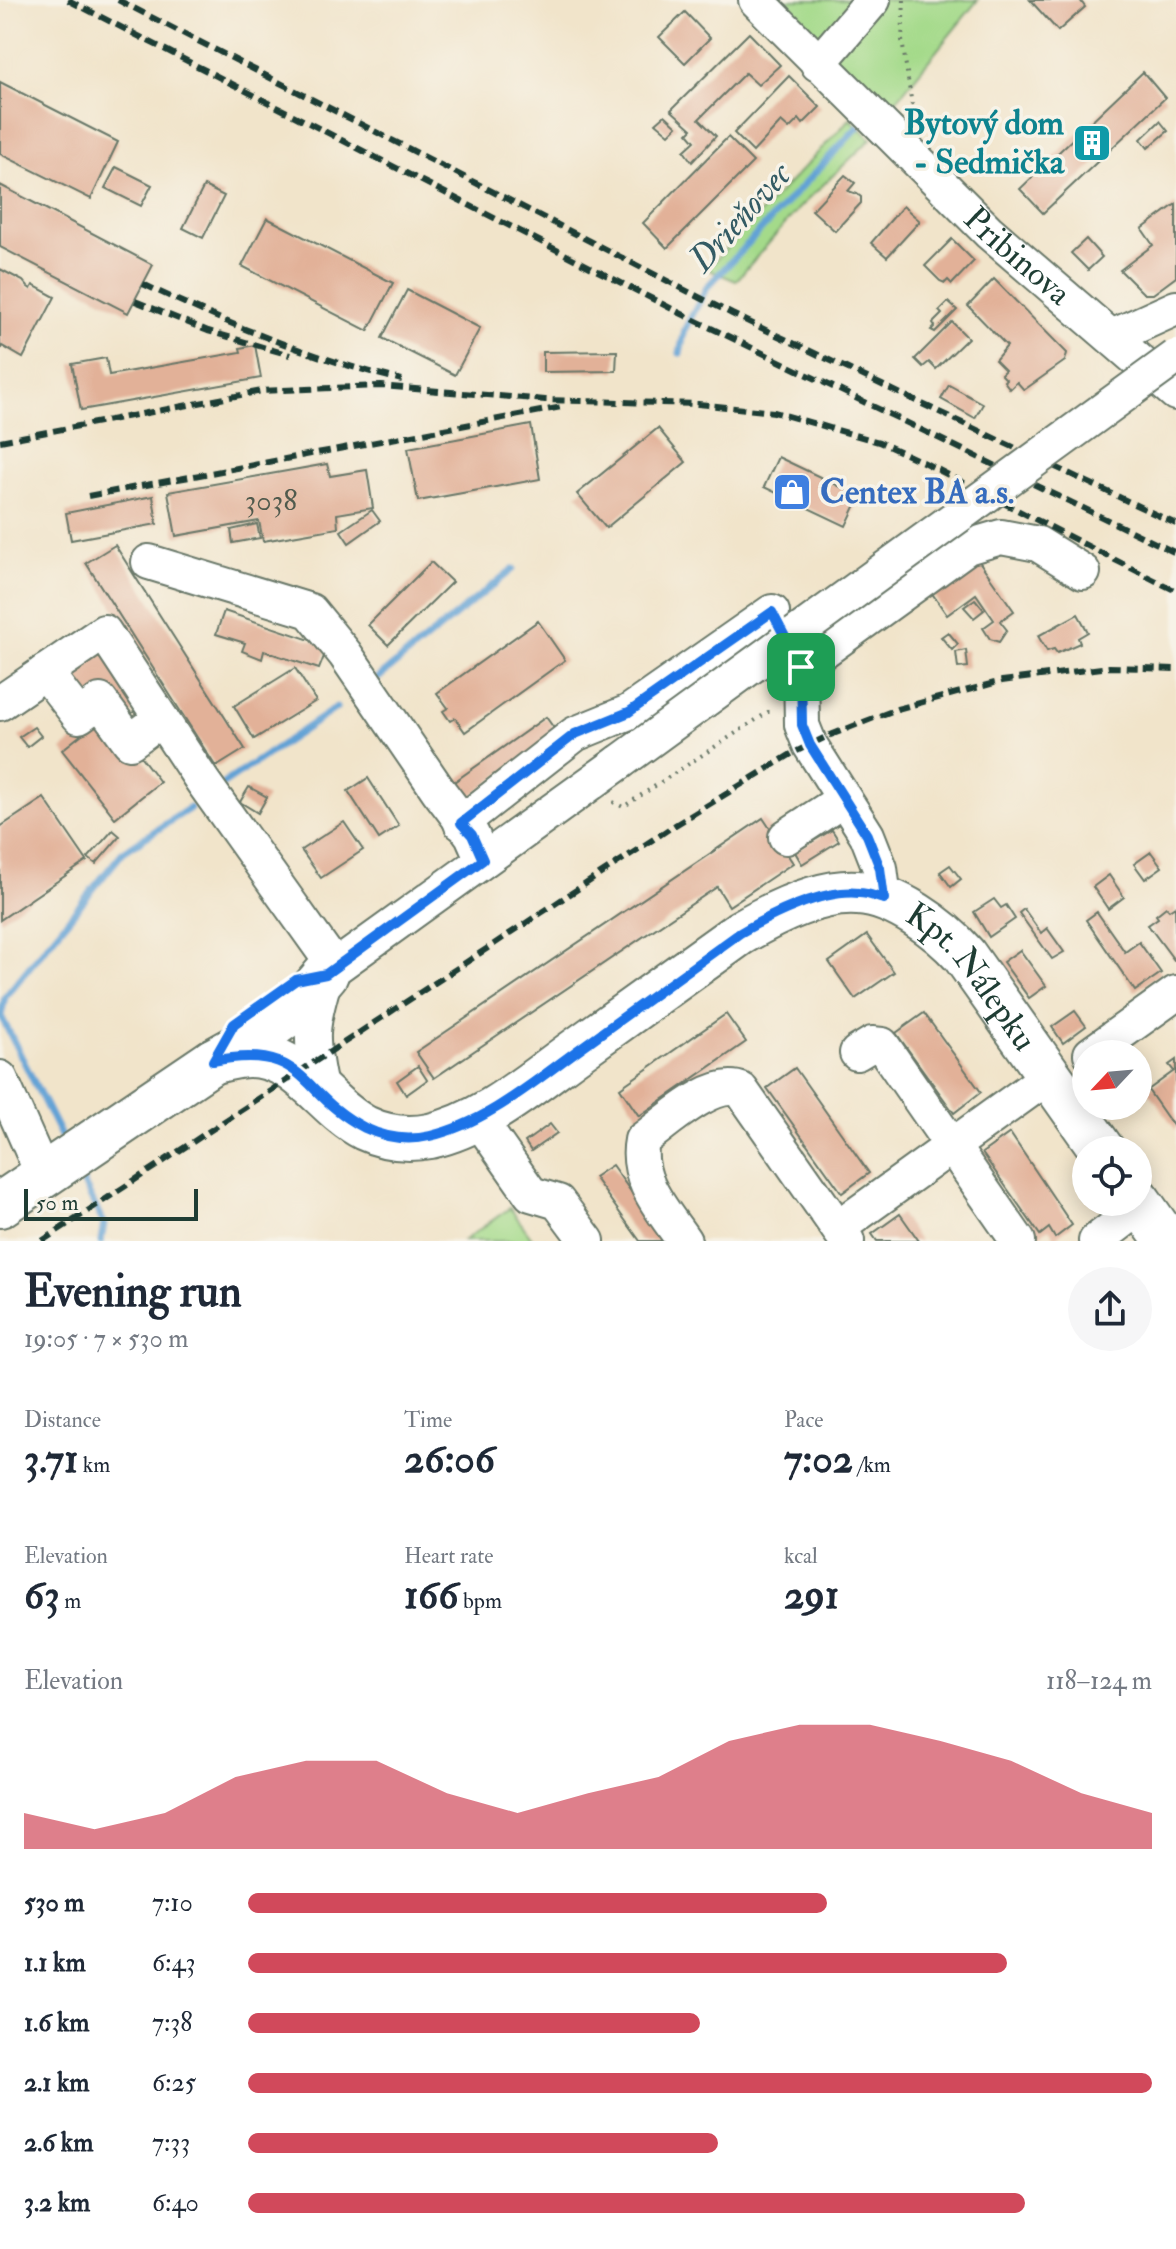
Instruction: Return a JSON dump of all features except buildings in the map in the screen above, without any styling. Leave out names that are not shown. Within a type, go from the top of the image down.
[{"type":"main road","name":"Kpt. Nálepku","points":[[213,1061],[248,1055],[272,1059],[298,1073],[362,1126],[387,1136],[430,1136],[477,1117],[510,1099],[740,933],[764,919],[807,902],[861,893],[884,899],[947,936],[1063,1071],[1095,1136]]},
{"type":"main road","points":[[33,1185],[213,1061],[258,1036],[297,1008],[330,970]]},
{"type":"main road","points":[[1149,1216],[1167,1241]]},
{"type":"street","name":"Pribinova","points":[[756,0],[989,232],[1176,393]]},
{"type":"street","points":[[818,64],[873,0]]},
{"type":"street","points":[[1112,337],[1176,308]]},
{"type":"street","points":[[321,1092],[312,1052],[311,1030],[330,970],[1176,357]]},
{"type":"street","points":[[801,667],[967,547],[1001,537],[1038,544],[1083,572]]},
{"type":"street","points":[[149,562],[310,611],[345,654],[472,835],[483,860]]},
{"type":"street","points":[[461,823],[575,734],[629,712],[767,602],[801,667],[802,725],[810,745],[867,835],[880,868],[884,899]]},
{"type":"street","points":[[0,703],[104,632],[330,970]]},
{"type":"street","points":[[45,672],[79,716],[100,701],[130,742],[161,719]]},
{"type":"street","points":[[786,837],[844,799]]},
{"type":"street","points":[[1111,1040],[1176,993]]},
{"type":"street","points":[[857,1053],[872,1044],[882,1045],[1018,1241]]},
{"type":"street","points":[[684,1241],[645,1184],[639,1155],[642,1140],[714,1089],[732,1086],[741,1090],[843,1237],[953,1145],[1063,1071]]},
{"type":"street","points":[[0,1078],[33,1185]]},
{"type":"street","points":[[477,1117],[531,1194],[558,1202],[587,1241]]},
{"type":"street","points":[[1096,1241],[1125,1216]]},
{"type":"path","points":[[904,0],[902,40],[913,112]]},
{"type":"path","points":[[607,799],[623,807],[768,712],[801,711]]},
{"type":"green space","points":[[774,0],[978,0],[887,112]]},
{"type":"green space","points":[[850,119],[871,139],[799,208],[736,281],[707,269]]},
{"type":"green space","points":[[510,1208],[534,1241],[463,1241]]},
{"type":"waterway","name":"Drieňovec","points":[[680,353],[685,329],[707,287],[857,128]]},
{"type":"waterway","name":"Drieňovec","points":[[377,679],[513,569]]},
{"type":"waterway","name":"Drieňovec","points":[[223,784],[336,708]]},
{"type":"waterway","name":"Drieňovec","points":[[65,1144],[1,1016],[5,997],[123,852],[190,808]]},
{"type":"waterway","name":"Drieňovec","points":[[77,1170],[104,1224],[101,1241]]},
{"type":"railway","points":[[68,0],[678,312],[1176,553]]},
{"type":"railway","points":[[118,0],[732,314],[1176,524]]},
{"type":"railway","points":[[143,284],[270,339],[402,380]]},
{"type":"railway","points":[[135,301],[208,331],[290,355]]},
{"type":"railway","points":[[0,441],[262,391],[381,386],[545,400],[698,404],[774,412],[879,442],[1176,591]]},
{"type":"railway","points":[[88,496],[562,407]]},
{"type":"railway","points":[[42,1241],[672,827],[793,753],[897,709],[1002,681],[1109,667],[1176,669]]},
{"type":"place","name":"Bytový dom - Sedmička","points":[[1092,143]]},
{"type":"place","name":"Centex BA a.s.","points":[[792,492]]},
{"type":"route","points":[[772,612],[801,667],[802,725],[810,745],[867,835],[880,868],[884,899],[849,893],[807,902],[764,919],[740,933],[510,1099],[459,1126],[430,1136],[387,1136],[362,1126],[298,1073],[272,1059],[248,1055],[213,1061],[234,1024],[296,980],[326,974],[483,860],[472,835],[461,823],[575,734],[629,712],[772,612]]}]
